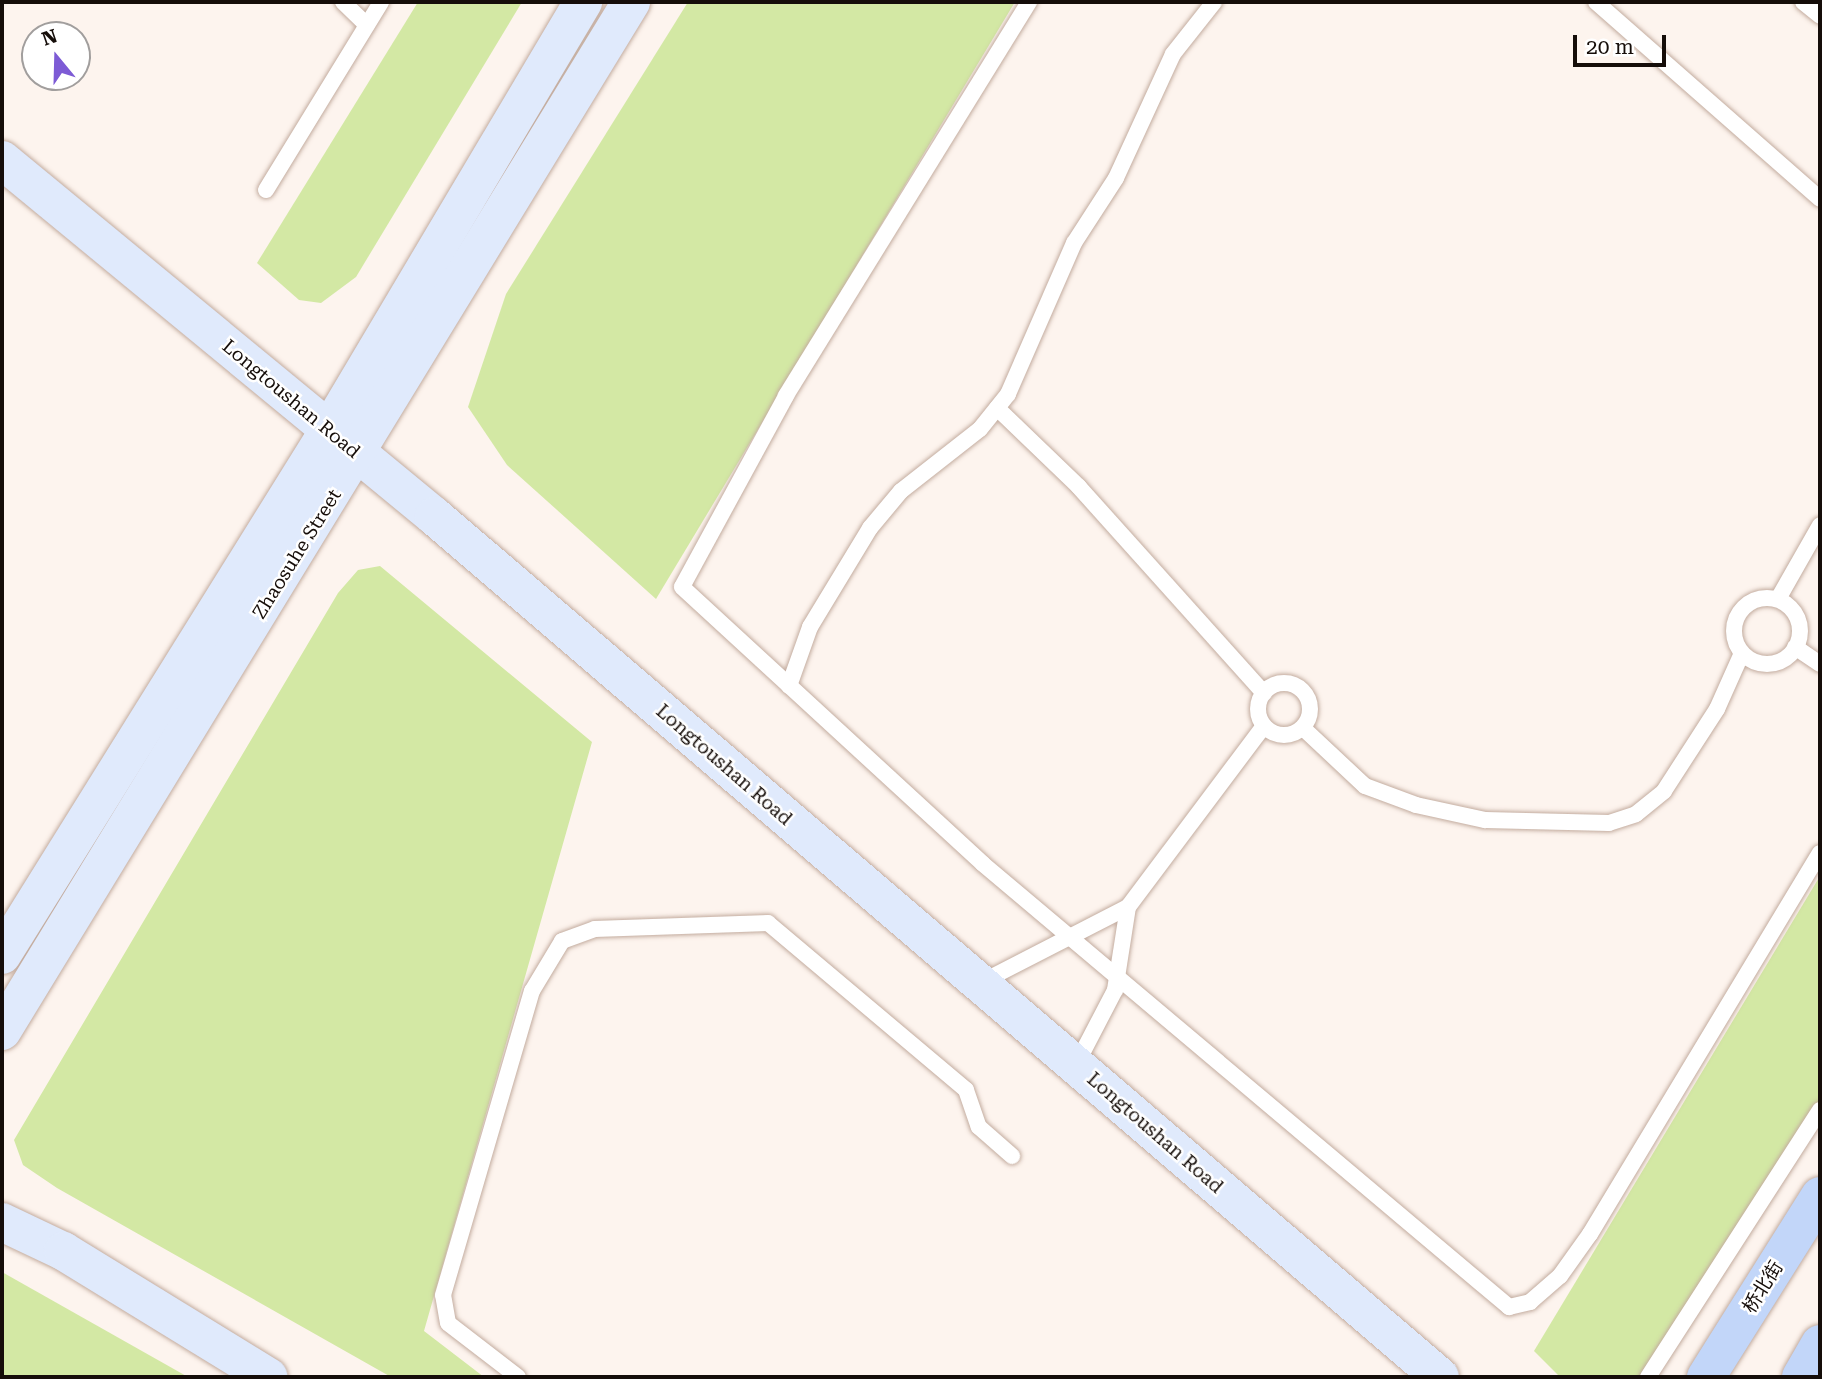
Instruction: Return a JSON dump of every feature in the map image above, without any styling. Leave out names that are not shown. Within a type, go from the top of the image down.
[{"type":"main road","name":"桥北街","points":[[1706,1377],[1820,1196]]},
{"type":"main road","points":[[1801,1377],[1820,1344]]},
{"type":"street","name":"Zhaosuhe Street","points":[[2,955],[329,430],[583,2]]},
{"type":"street","name":"Zhaosuhe Street","points":[[2,1031],[359,454],[631,2]]},
{"type":"street","name":"Longtoushan Road","points":[[2,160],[359,454],[1440,1377]]},
{"type":"street","points":[[2,1222],[63,1251],[269,1377]]},
{"type":"lane","points":[[343,2],[367,25]]},
{"type":"lane","points":[[266,190],[381,2]]},
{"type":"lane","points":[[1029,2],[786,396],[682,587],[1065,934],[1509,1307],[1530,1302],[1560,1276],[1590,1234],[1820,853]]},
{"type":"lane","points":[[789,686],[810,627],[870,528],[901,491],[997,408],[1174,54],[1214,2]]},
{"type":"lane","points":[[1596,2],[1820,199]]},
{"type":"lane","points":[[1803,2],[1820,16]]},
{"type":"lane","points":[[997,408],[1079,488],[1264,693]]},
{"type":"lane","points":[[1778,598],[1820,524]]},
{"type":"lane","points":[[1778,598],[1796,613],[1801,636],[1790,657],[1768,666],[1742,653],[1733,639],[1736,615],[1754,599],[1778,598]]},
{"type":"lane","points":[[1796,647],[1820,664]]},
{"type":"lane","points":[[1303,728],[1365,786],[1416,805],[1485,820],[1609,823],[1636,814],[1664,791],[1717,709],[1742,653]]},
{"type":"lane","points":[[1285,682],[1299,687],[1309,699],[1303,728],[1291,736],[1263,727],[1257,712],[1264,693],[1285,682]]},
{"type":"lane","points":[[1076,1065],[1104,1018],[1116,978],[1128,907],[1263,727]]},
{"type":"lane","points":[[980,984],[1065,934],[1128,907]]},
{"type":"lane","points":[[518,1377],[448,1323],[443,1296],[532,991],[562,941],[595,929],[768,923],[966,1090],[979,1127],[1012,1156]]},
{"type":"lane","points":[[1648,1377],[1820,1111]]},
{"type":"green space","points":[[418,2],[522,2],[356,277],[321,303],[299,300],[257,263]]},
{"type":"green space","points":[[688,2],[1015,2],[656,599],[507,465],[468,407],[506,294]]},
{"type":"green space","points":[[380,566],[592,742],[424,1331],[484,1377],[391,1377],[57,1188],[23,1165],[14,1140],[338,593],[358,570]]},
{"type":"green space","points":[[1820,876],[1820,1100],[1650,1377],[1560,1377],[1534,1351]]},
{"type":"green space","points":[[2,1272],[188,1377],[2,1377]]}]
